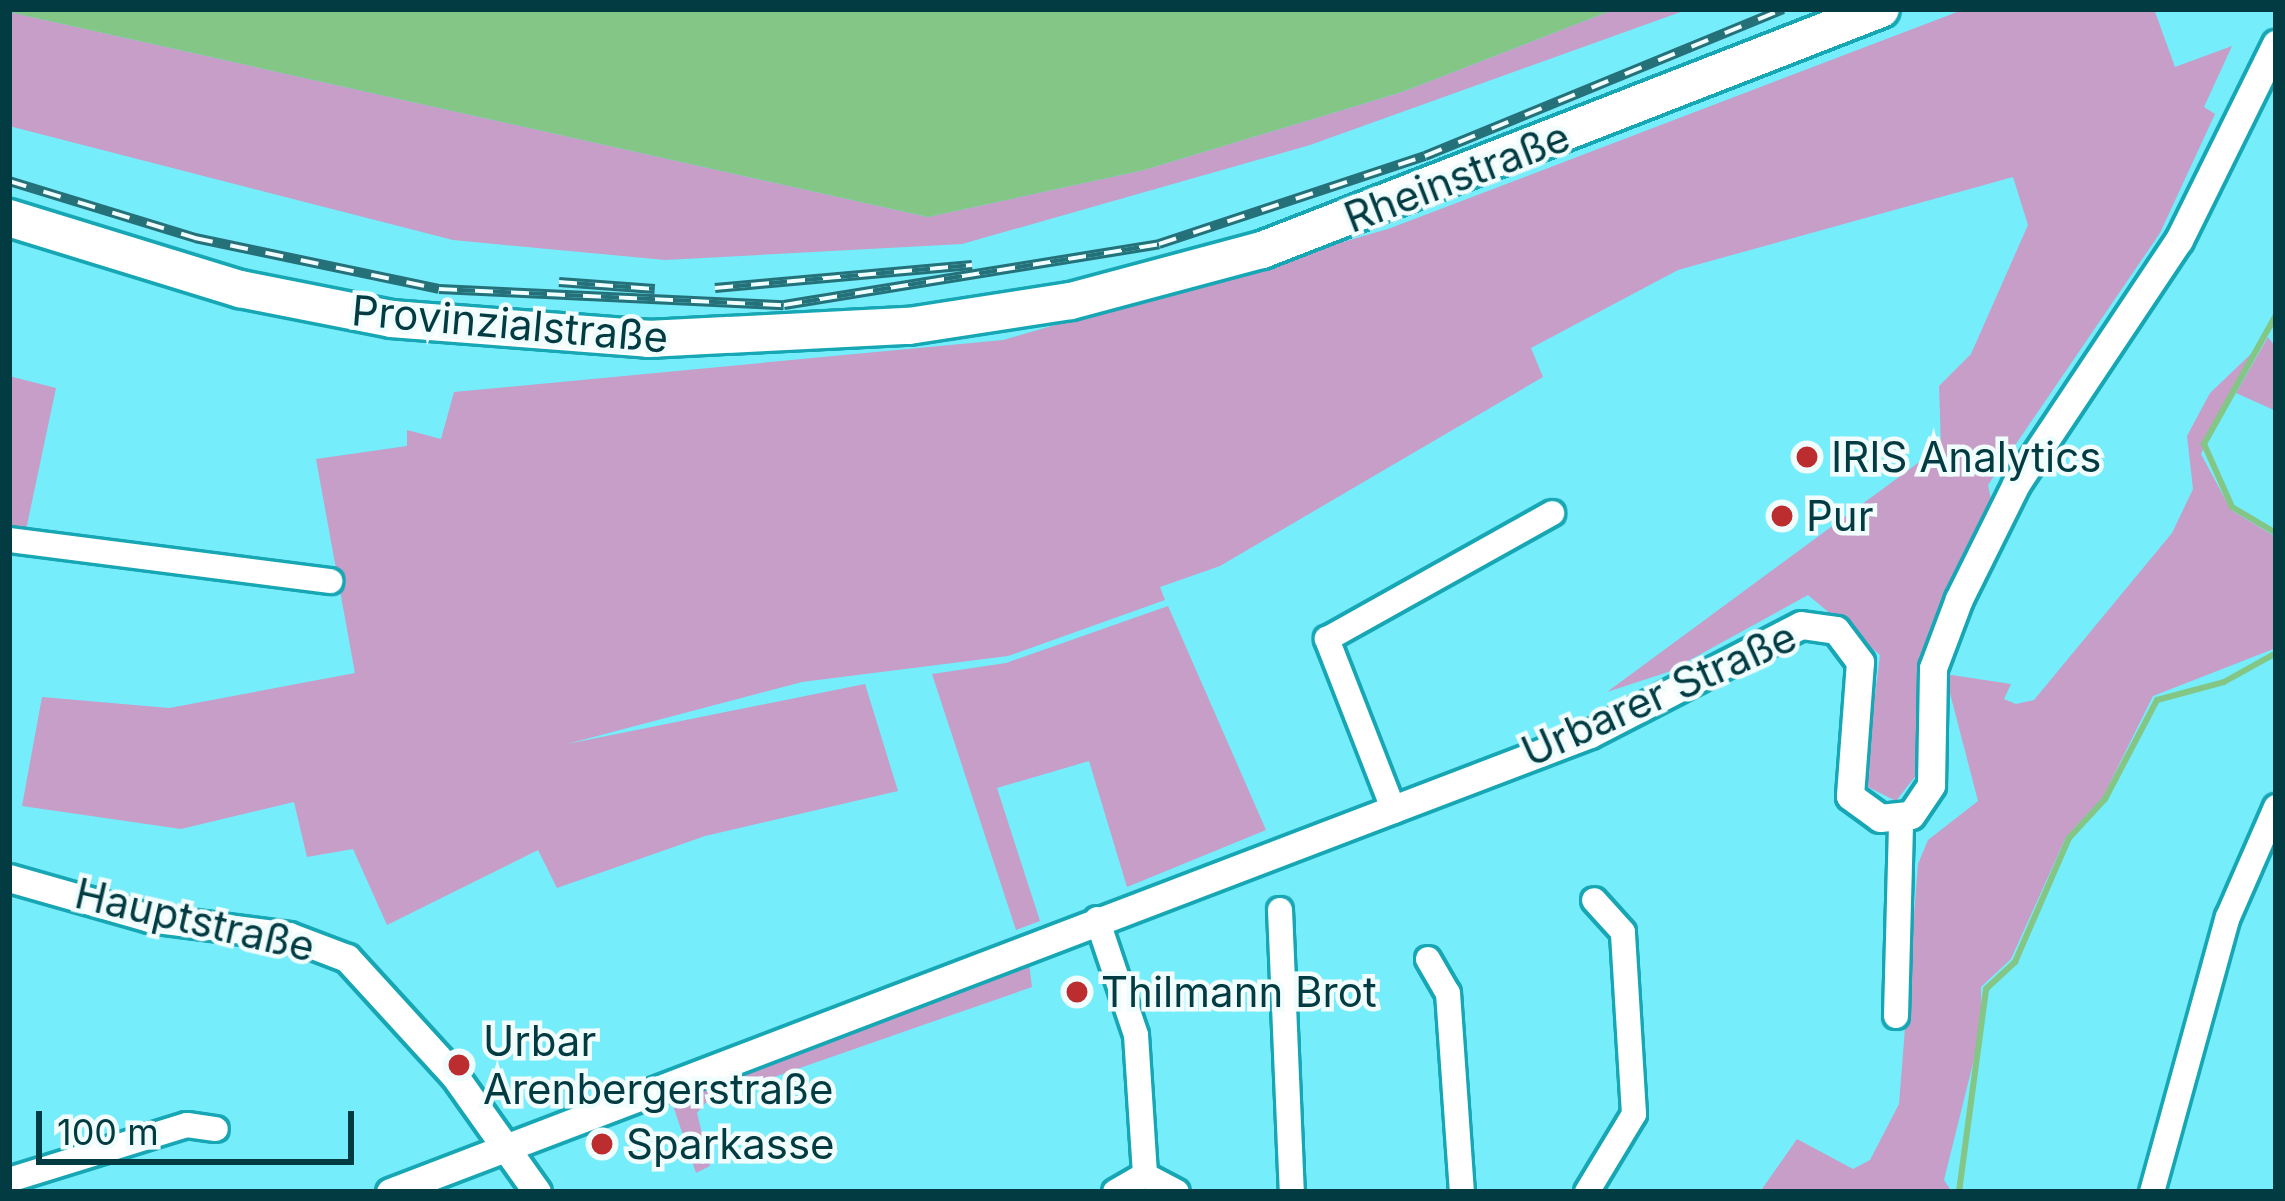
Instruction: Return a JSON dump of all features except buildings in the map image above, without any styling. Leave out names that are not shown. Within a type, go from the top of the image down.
[{"type":"main road","name":"Rheinstraße","points":[[1022,310],[1382,208],[1881,9]]},
{"type":"main road","name":"Provinzialstraße","points":[[9,218],[240,289],[494,331],[776,338],[1022,310]]},
{"type":"street","points":[[1896,1016],[1900,819],[1931,785],[1934,668],[1959,599],[2016,484],[2179,240],[2276,44]]},
{"type":"street","points":[[1394,811],[1328,640],[1552,513]]},
{"type":"street","points":[[9,540],[330,581]]},
{"type":"street","name":"Urbarer Straße","points":[[390,1192],[1590,734],[1812,625],[1846,638],[1860,662],[1850,796],[1900,819]]},
{"type":"street","points":[[2152,1192],[2228,917],[2276,807]]},
{"type":"street","name":"Hauptstraße","points":[[9,878],[148,917],[329,949],[382,990],[509,1148],[537,1192]]},
{"type":"street","points":[[1587,1192],[1634,1114],[1623,932],[1594,900]]},
{"type":"street","points":[[1280,910],[1292,1192]]},
{"type":"street","points":[[1097,919],[1136,1036],[1145,1175]]},
{"type":"street","points":[[1428,959],[1448,993],[1462,1192]]},
{"type":"street","points":[[9,1180],[188,1125],[216,1130]]},
{"type":"street","points":[[1114,1192],[1145,1175]]},
{"type":"street","points":[[1145,1175],[1177,1192]]},
{"type":"shaded area","points":[[1615,9],[1689,9],[1310,145],[962,244],[665,260],[453,240],[9,126],[9,12],[928,217],[1144,170],[1402,92]]},
{"type":"shaded area","points":[[1615,9],[1402,92],[1144,170],[928,217],[9,12]]},
{"type":"shaded area","points":[[1965,9],[2154,9],[2175,67],[2232,46],[2204,107],[2215,114],[2160,233],[1988,485],[1992,505],[1924,650],[1917,774],[1896,801],[1864,785],[1880,655],[1808,595],[1668,672],[1607,692],[1941,446],[1939,386],[1971,354],[2028,225],[2013,177],[1678,270],[1531,348],[1543,377],[1220,566],[1160,587],[1165,600],[1008,656],[802,682],[567,744],[865,684],[898,791],[705,836],[557,888],[538,850],[387,925],[353,849],[307,857],[294,802],[181,829],[22,806],[42,697],[169,708],[355,673],[316,459],[407,446],[407,430],[441,439],[454,392],[1003,340],[1388,229]]},
{"type":"shaded area","points":[[2268,337],[2276,348],[2276,411],[2236,393]]},
{"type":"shaded area","points":[[2253,352],[2201,454],[2231,510],[2276,537],[2276,648],[2153,696],[2103,797],[2066,837],[2011,959],[1981,987],[1982,1027],[1944,1180],[1952,1192],[1760,1192],[1797,1139],[1853,1169],[1870,1160],[1899,1104],[1918,864],[1928,840],[1978,801],[1945,674],[2011,684],[2004,699],[2016,704],[2034,700],[2172,533],[2193,489],[2187,436],[2210,393]]},
{"type":"shaded area","points":[[9,376],[56,388],[26,530],[9,527]]},
{"type":"shaded area","points":[[1168,606],[1266,830],[1127,887],[1089,761],[997,788],[1040,921],[1016,930],[932,674],[1006,663]]},
{"type":"shaded area","points":[[1029,964],[1032,987],[708,1100],[697,1113],[710,1166],[696,1173],[670,1097]]},
{"type":"waterway","points":[[2276,315],[2204,444],[2232,507],[2276,533]]},
{"type":"waterway","points":[[1959,1192],[1986,989],[2015,962],[2069,838],[2105,799],[2157,700],[2224,682],[2276,653]]},
{"type":"railway","points":[[9,181],[195,238],[439,289],[784,305],[1159,244],[1425,156],[1783,9]]},
{"type":"railway","points":[[715,288],[972,265]]},
{"type":"railway","points":[[559,282],[655,289]]},
{"type":"place","name":"IRIS Analytics","points":[[1807,457]]},
{"type":"place","name":"Pur","points":[[1782,516]]},
{"type":"place","name":"Thilmann Brot","points":[[1077,992]]},
{"type":"place","name":"Urbar Arenbergerstraße","points":[[459,1065]]},
{"type":"place","name":"Sparkasse","points":[[602,1144]]}]
